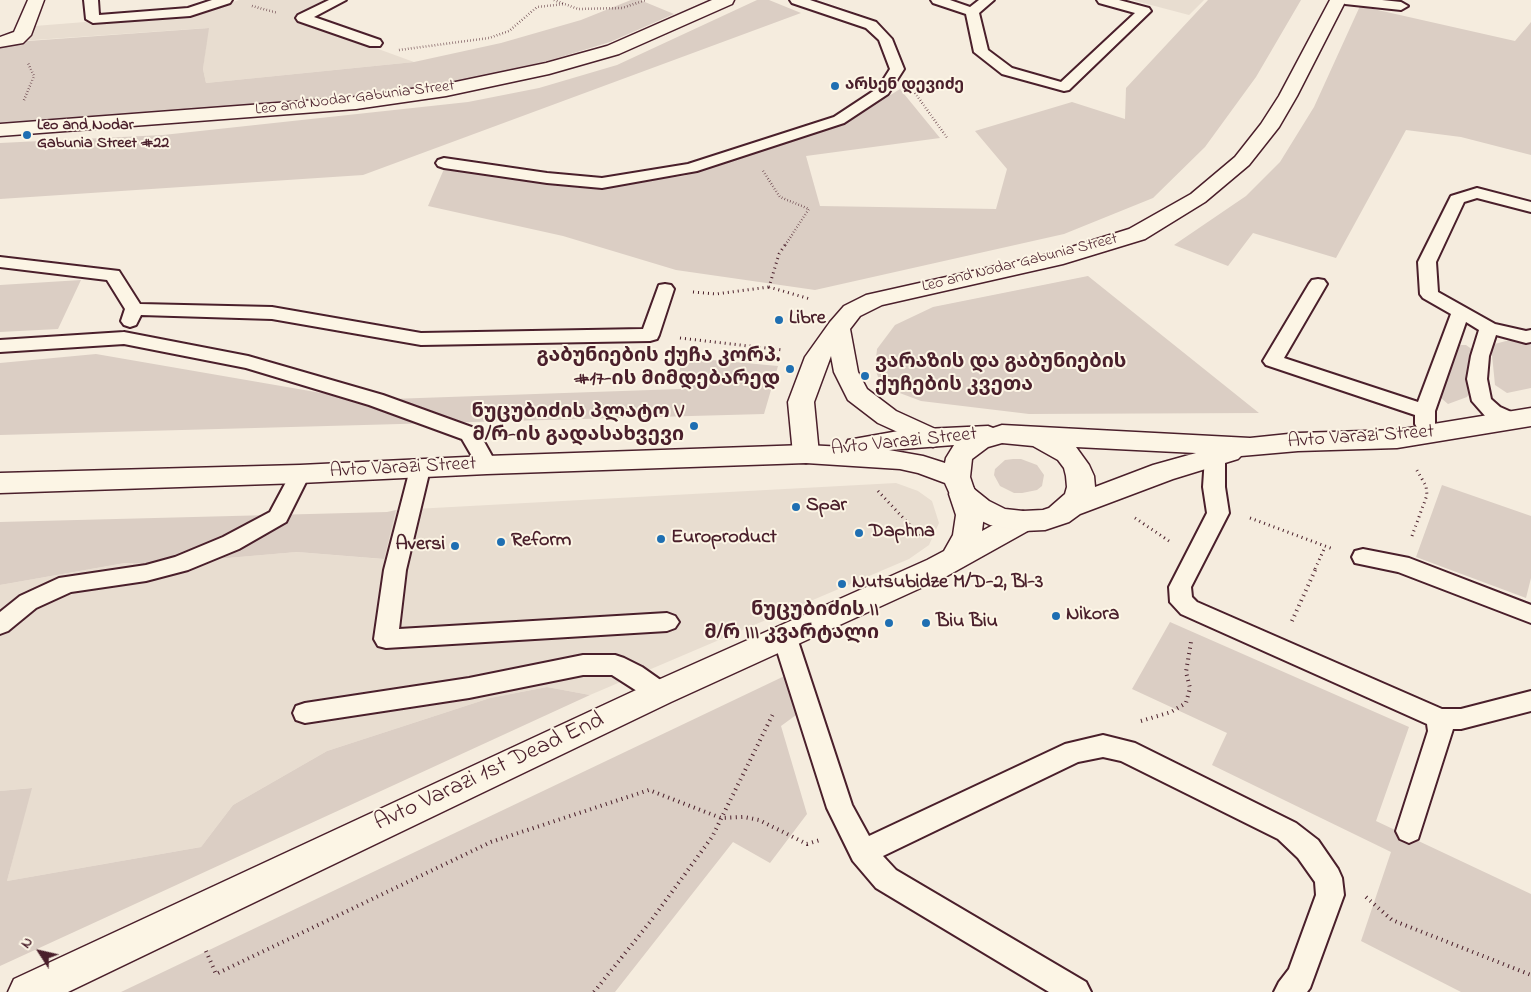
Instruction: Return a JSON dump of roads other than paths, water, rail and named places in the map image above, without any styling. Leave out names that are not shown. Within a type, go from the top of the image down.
[{"type":"street","points":[[0,42],[17,39],[22,35],[36,0]]},
{"type":"street","name":"Leo and Nodar Gabunia Street","points":[[0,130],[191,117],[337,104],[446,90],[549,68],[613,50],[726,0]]},
{"type":"street","name":"Leo and Nodar Gabunia Street","points":[[806,454],[801,402],[817,357],[852,311],[874,300],[1055,259],[1137,234],[1198,198],[1242,162],[1269,127],[1288,96],[1338,0]]},
{"type":"street","points":[[838,327],[846,372],[857,394],[887,417],[933,438]]},
{"type":"street","name":"Avto Varazi Street","points":[[806,454],[904,439],[1014,435],[1250,446],[1298,442],[1397,439],[1429,423],[1521,418]]},
{"type":"street","points":[[956,558],[967,535],[970,515],[959,485],[959,458],[965,450],[979,440],[1014,435],[1055,446],[1067,454],[1076,465],[1081,487],[1078,498],[1059,515],[1045,520],[1023,521],[993,514],[979,508],[959,485]]},
{"type":"street","name":"Avto Varazi Street","points":[[1070,507],[1162,472],[1250,446]]},
{"type":"street","name":"Avto Varazi Street","points":[[0,483],[300,474],[487,465],[806,454],[900,460],[923,465],[959,485]]},
{"type":"street","name":"Avto Varazi 1st Dead End","points":[[27,992],[660,693],[785,638],[956,558],[1023,521]]},
{"type":"lane","points":[[91,0],[93,19],[190,12],[223,1]]},
{"type":"lane","points":[[339,0],[303,18],[375,43]]},
{"type":"lane","points":[[444,162],[547,178],[602,182],[691,168],[839,120],[883,91],[897,69],[885,39],[871,25],[797,0]]},
{"type":"lane","points":[[938,0],[972,12]]},
{"type":"lane","points":[[972,12],[987,0]]},
{"type":"lane","points":[[972,12],[981,52],[1007,71],[1064,87],[1144,11],[1104,0]]},
{"type":"lane","points":[[1345,0],[1401,6]]},
{"type":"lane","points":[[1531,207],[1477,193],[1456,199],[1426,262],[1429,294],[1489,328],[1526,337],[1531,336]]},
{"type":"lane","points":[[0,262],[113,275],[134,309]]},
{"type":"lane","points":[[1318,284],[1274,361],[1429,423],[1460,313]]},
{"type":"lane","points":[[134,309],[272,313],[421,340],[650,335],[665,289]]},
{"type":"lane","points":[[124,338],[134,309]]},
{"type":"lane","points":[[1489,328],[1480,356],[1477,379],[1482,401],[1493,412],[1521,418]]},
{"type":"lane","points":[[0,346],[124,338],[248,362],[376,400],[470,434],[487,465]]},
{"type":"lane","points":[[1215,457],[1214,487],[1218,514],[1180,588],[1182,602],[1189,608],[1438,718],[1461,719],[1531,701]]},
{"type":"lane","points":[[420,469],[394,570],[386,639],[667,622]]},
{"type":"lane","points":[[0,625],[28,602],[67,584],[146,573],[180,564],[232,544],[278,517],[300,474]]},
{"type":"lane","points":[[1363,556],[1401,564],[1531,614]]},
{"type":"lane","points":[[785,638],[840,808],[863,852],[886,879],[1076,992]]},
{"type":"lane","points":[[305,713],[469,688],[583,665],[614,665],[633,674],[660,693]]},
{"type":"lane","points":[[1409,831],[1441,731],[1438,718]]},
{"type":"lane","points":[[863,852],[1074,752],[1103,746],[1124,750],[1287,831],[1308,849],[1328,878],[1330,895],[1300,978],[1289,992]]},
{"type":"place","name":"არსენ დევიძე","points":[[835,86]]},
{"type":"place","name":"Leo and Nodar Gabunia Street #22","points":[[27,135]]},
{"type":"place","name":"Libre","points":[[779,320]]},
{"type":"place","name":"გაბუნიების ქუჩა კორპ. #17-ის მიმდებარედ","points":[[790,369]]},
{"type":"place","name":"ვარაზის და გაბუნიების ქუჩების კვეთა","points":[[865,376]]},
{"type":"place","name":"ნუცუბიძის პლატო V მ/რ-ის გადასახვევი","points":[[694,426]]},
{"type":"place","name":"Spar","points":[[796,507]]},
{"type":"place","name":"Daphna","points":[[859,533]]},
{"type":"place","name":"Europroduct","points":[[661,539]]},
{"type":"place","name":"Reform","points":[[501,542]]},
{"type":"place","name":"Aversi","points":[[455,546]]},
{"type":"place","name":"Nutsubidze M/D-2, Bl-3","points":[[842,584]]},
{"type":"place","name":"Nikora","points":[[1056,616]]},
{"type":"place","name":"ნუცუბიძის II მ/რ III კვარტალი","points":[[889,623]]},
{"type":"place","name":"Biu Biu","points":[[926,623]]}]
